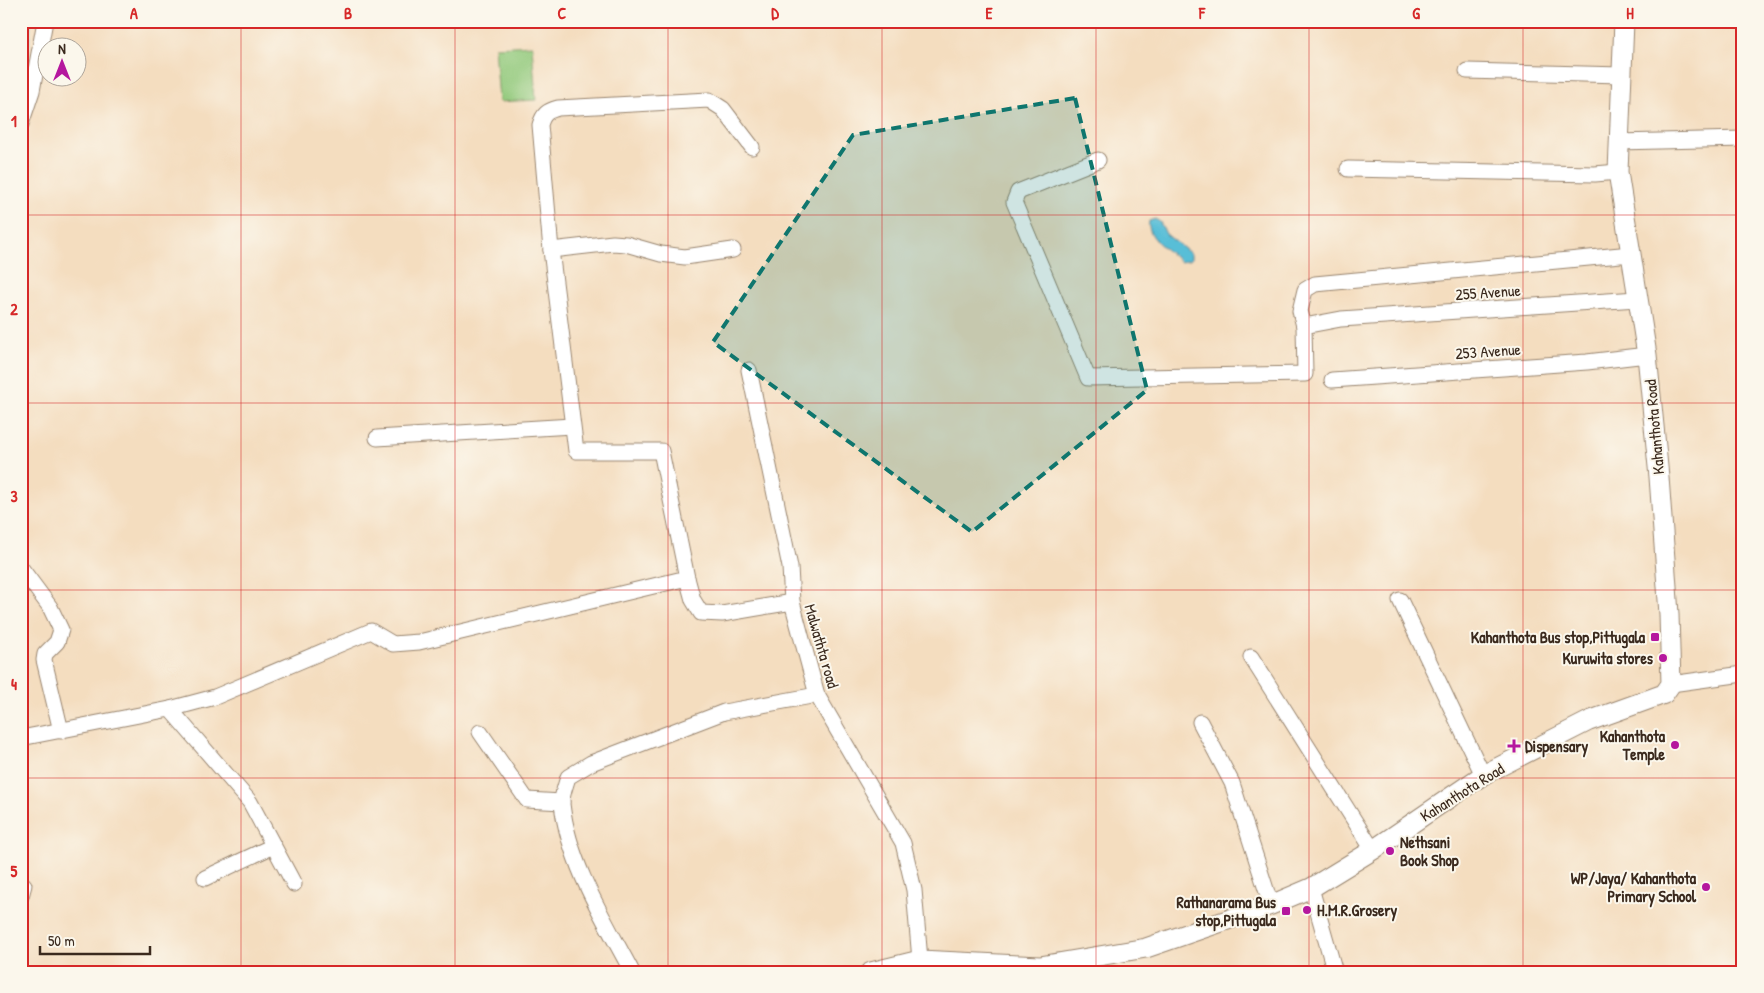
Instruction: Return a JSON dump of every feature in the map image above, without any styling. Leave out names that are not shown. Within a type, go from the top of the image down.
[{"type":"main road","name":"Kahanthota Road","points":[[881,971],[920,960],[1040,966],[1146,948],[1271,905],[1311,888],[1373,850],[1483,775],[1588,721],[1664,694],[1671,684],[1669,614],[1647,355],[1618,172],[1624,21]]},
{"type":"street","points":[[21,124],[32,91],[45,21]]},
{"type":"street","points":[[1467,71],[1622,75]]},
{"type":"street","points":[[21,738],[170,709],[215,697],[371,631],[394,644],[419,642],[687,578],[661,450],[576,451],[551,250],[540,125],[542,117],[548,111],[558,108],[709,100],[723,109],[752,147]]},
{"type":"street","points":[[1618,142],[1743,139]]},
{"type":"street","points":[[1098,160],[1018,192],[1014,202],[1088,378],[1305,374],[1304,326],[1300,310],[1305,290],[1315,284],[1631,254]]},
{"type":"street","points":[[1348,169],[1595,174],[1618,172]]},
{"type":"street","points":[[551,250],[626,244],[661,254],[685,257],[733,250]]},
{"type":"street","name":"255 Avenue","points":[[1304,326],[1341,319],[1637,299]]},
{"type":"street","name":"253 Avenue","points":[[1332,380],[1587,362],[1647,355]]},
{"type":"street","points":[[749,370],[790,567],[792,602]]},
{"type":"street","points":[[377,438],[572,426]]},
{"type":"street","points":[[21,568],[50,607],[61,630],[57,642],[45,654],[44,660],[61,731]]},
{"type":"street","name":"Malwathta road","points":[[687,578],[693,600],[701,612],[722,614],[792,602],[817,696],[903,843],[914,890],[920,960]]},
{"type":"street","points":[[1400,600],[1483,775]]},
{"type":"street","points":[[1251,657],[1373,850]]},
{"type":"street","points":[[1671,684],[1743,674]]},
{"type":"street","points":[[632,972],[578,864],[562,802],[568,778],[591,763],[724,712],[817,696]]},
{"type":"street","points":[[170,709],[250,802],[294,884]]},
{"type":"street","points":[[1200,722],[1232,783],[1271,905]]},
{"type":"street","points":[[480,732],[527,800],[562,802]]},
{"type":"street","points":[[204,878],[273,846]]},
{"type":"street","points":[[1311,888],[1334,972]]},
{"type":"highlighted area","points":[[1075,98],[1147,390],[972,532],[713,342],[853,135]]},
{"type":"green space","points":[[532,45],[536,100],[499,102],[495,47]]},
{"type":"water","points":[[1155,219],[1160,222],[1166,234],[1191,254],[1191,259],[1181,262],[1155,239],[1149,227],[1149,221]]},
{"type":"waterway","points":[[21,53],[24,21]]},
{"type":"place","name":"Kahanthota Bus stop,Pittugala","points":[[1655,637]]},
{"type":"place","name":"Kuruwita stores","points":[[1663,658]]},
{"type":"place","name":"Kahanthota Temple","points":[[1675,745]]},
{"type":"place","name":"Dispensary","points":[[1514,746]]},
{"type":"place","name":"Nethsani Book Shop","points":[[1390,851]]},
{"type":"place","name":"WP/Jaya/ Kahanthota Primary School","points":[[1706,887]]},
{"type":"place","name":"H.M.R.Grosery","points":[[1307,910]]},
{"type":"place","name":"Rathanarama Bus stop,Pittugala","points":[[1286,911]]}]
